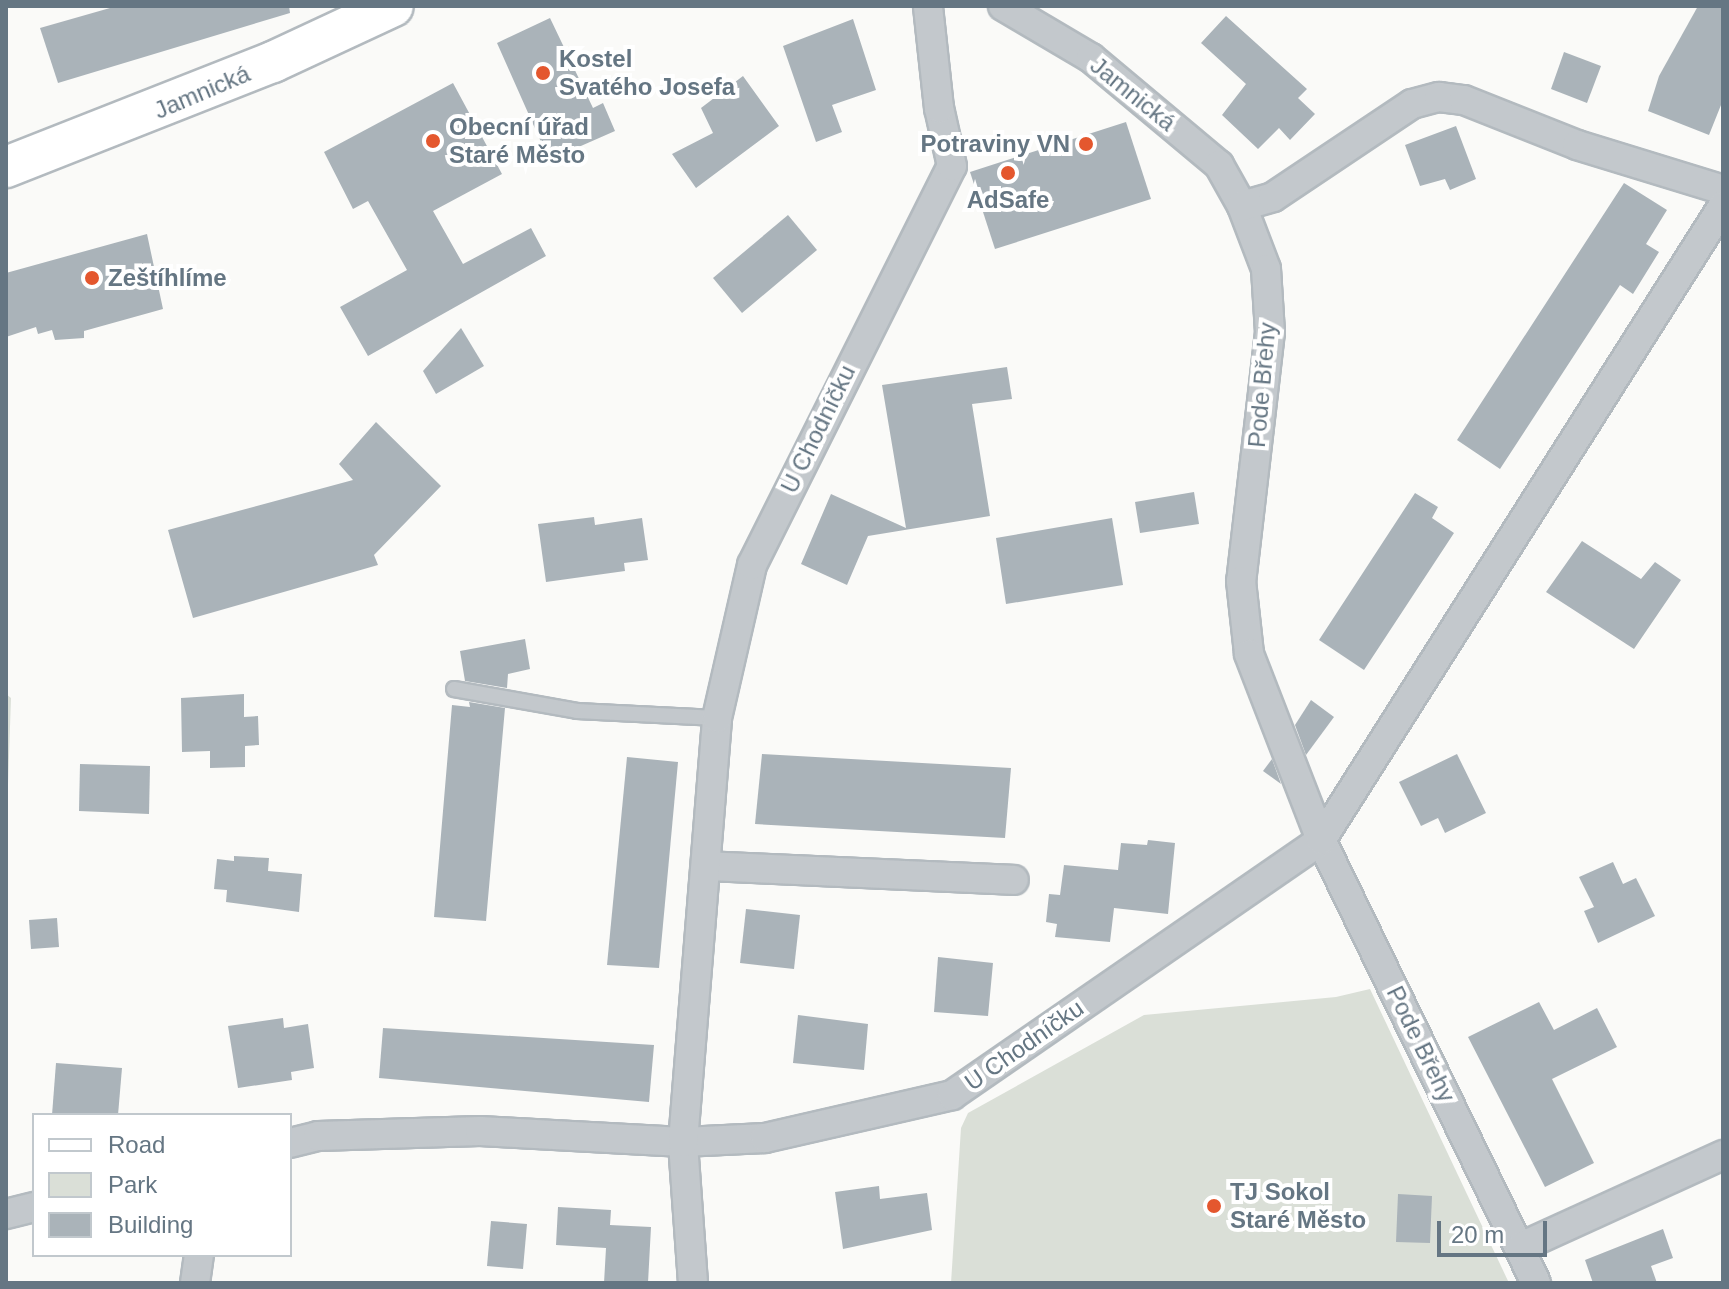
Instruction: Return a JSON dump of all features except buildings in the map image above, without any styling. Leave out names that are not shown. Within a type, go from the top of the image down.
[{"type":"main road","name":"Jamnická","points":[[6,167],[273,62],[393,6]]},
{"type":"street","name":"U Chodníčku","points":[[693,1283],[683,1142],[717,718],[752,565],[952,166],[939,108],[928,6]]},
{"type":"street","name":"Jamnická","points":[[1003,6],[1103,68],[1219,165],[1242,206]]},
{"type":"street","points":[[1242,206],[1273,197],[1412,104],[1439,97],[1464,100],[1577,145],[1723,190]]},
{"type":"street","name":"Pode Břehy","points":[[1242,206],[1266,269],[1270,332],[1241,581],[1249,654],[1321,840],[1536,1283]]},
{"type":"street","points":[[1321,840],[1723,206]]},
{"type":"street","name":"U Chodníčku","points":[[292,1142],[318,1136],[480,1131],[683,1142],[765,1138],[952,1095],[1321,840]]},
{"type":"street","points":[[706,866],[1014,880]]},
{"type":"street","points":[[1521,1247],[1723,1155]]},
{"type":"street","points":[[6,1214],[32,1208]]},
{"type":"street","points":[[195,1283],[199,1257]]},
{"type":"lane","points":[[454,689],[577,711],[717,718]]},
{"type":"green space","points":[[6,694],[11,698],[6,842]]},
{"type":"green space","name":"TJ Sokol Staré Město","points":[[1370,989],[1509,1283],[951,1283],[961,1128],[968,1113],[1144,1015],[1336,997]]},
{"type":"place","name":"Kostel Svatého Josefa","points":[[543,73]]},
{"type":"place","name":"Obecní úřad Staré Město","points":[[433,141]]},
{"type":"place","name":"Potraviny VN","points":[[1086,144]]},
{"type":"place","name":"AdSafe","points":[[1008,173]]},
{"type":"place","name":"Zeštíhlíme","points":[[92,278]]},
{"type":"place","name":"TJ Sokol Staré Město","points":[[1214,1206]]}]
